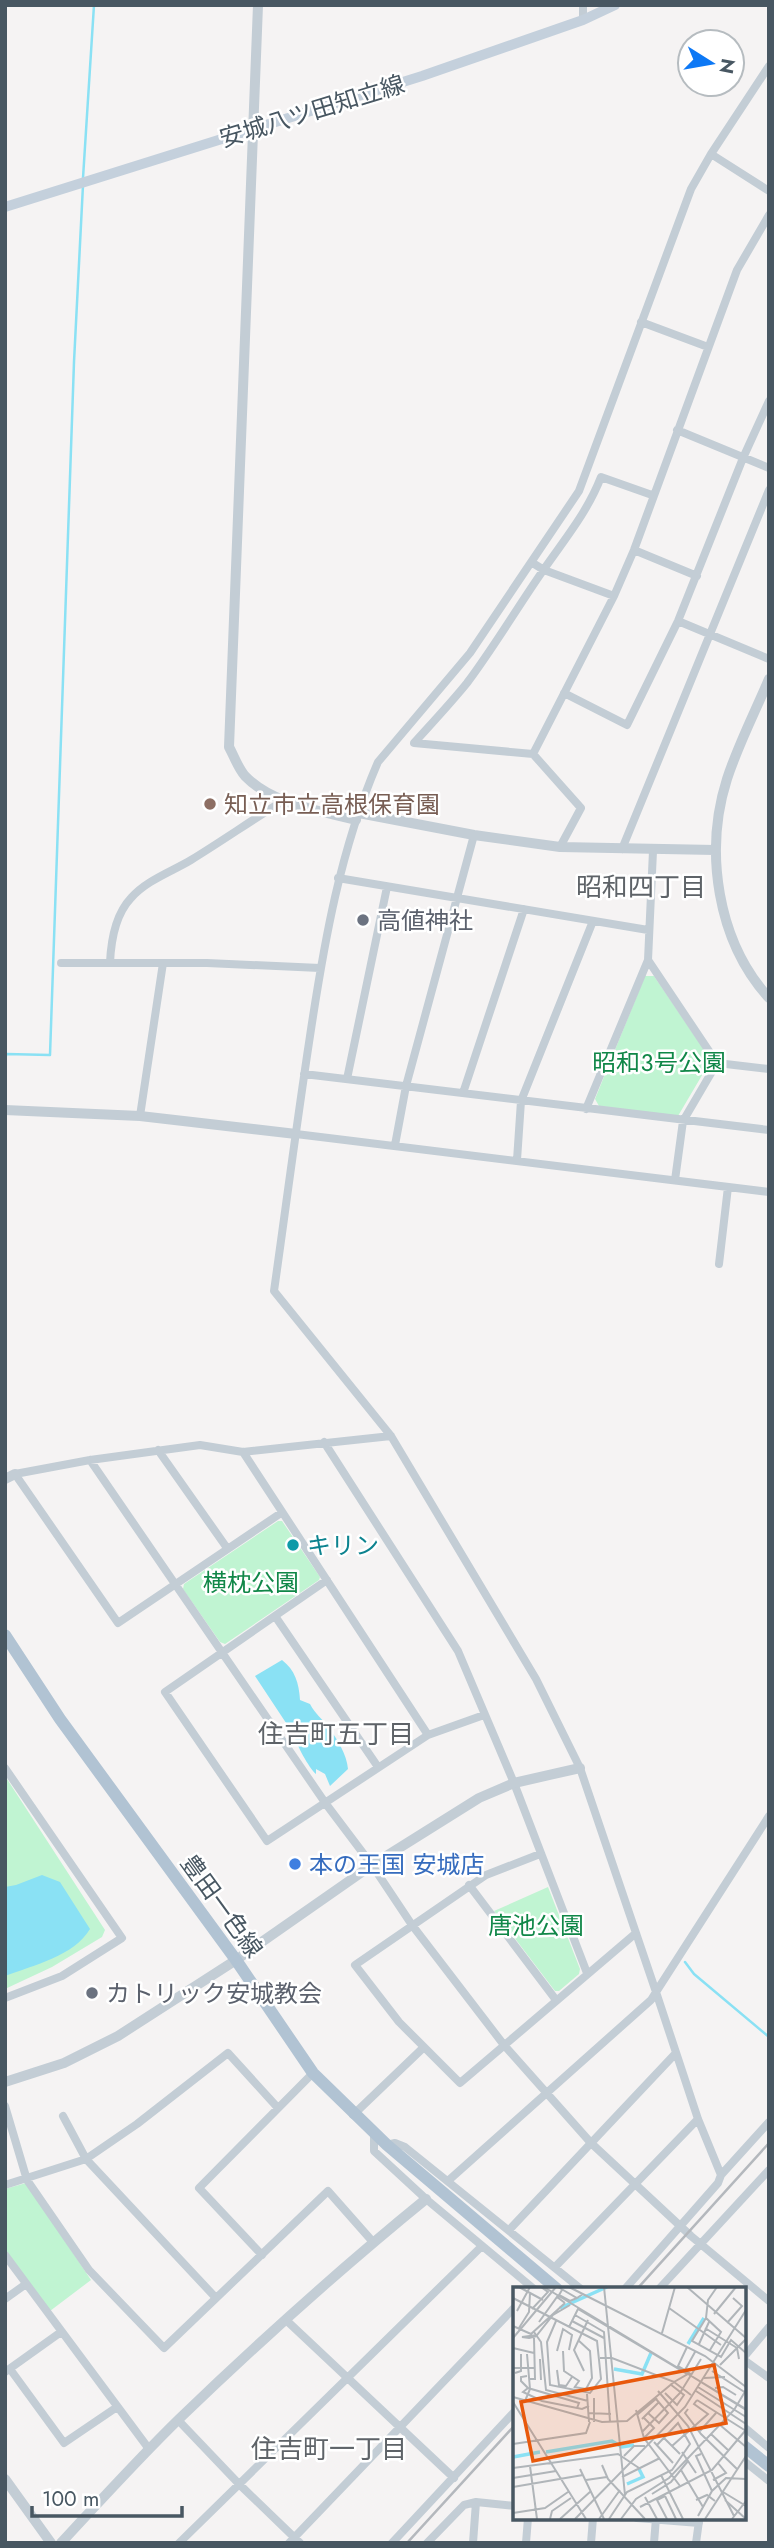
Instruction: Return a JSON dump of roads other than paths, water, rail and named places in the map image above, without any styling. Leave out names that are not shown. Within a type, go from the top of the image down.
[{"type":"main road","name":"安城八ツ田知立線","points":[[5,207],[422,76],[583,20],[615,5]]},
{"type":"main road","name":"豊田一色線","points":[[5,1635],[61,1719],[236,1960],[313,2073],[387,2146],[555,2287]]},
{"type":"main road","points":[[746,2448],[769,2466]]},
{"type":"street","points":[[258,5],[229,747],[244,775],[283,801],[474,835],[560,847],[653,851],[715,850]]},
{"type":"street","points":[[583,5],[583,20]]},
{"type":"street","points":[[721,2175],[675,2054],[580,1768],[536,1679],[391,1436],[274,1291],[320,968],[338,878],[357,816],[378,762],[470,653],[579,491],[680,215],[711,154],[769,66]]},
{"type":"street","points":[[711,154],[769,191]]},
{"type":"street","points":[[533,754],[614,596],[634,550],[737,270],[769,215]]},
{"type":"street","points":[[641,322],[708,347]]},
{"type":"street","points":[[564,693],[627,725],[678,621],[743,458],[769,401]]},
{"type":"street","points":[[677,430],[769,468]]},
{"type":"street","points":[[560,847],[580,808],[533,754],[414,743],[473,674],[591,503],[601,477],[652,495]]},
{"type":"street","points":[[622,849],[769,490]]},
{"type":"street","points":[[634,550],[697,576]]},
{"type":"street","points":[[531,562],[614,596]]},
{"type":"street","points":[[678,621],[769,659]]},
{"type":"street","points":[[769,679],[727,780],[715,850],[720,895],[731,934],[747,968],[769,998]]},
{"type":"street","points":[[110,964],[111,939],[122,910],[131,897],[149,883],[283,801]]},
{"type":"street","points":[[395,1144],[405,1086],[474,835]]},
{"type":"street","points":[[586,1109],[648,960],[653,851]]},
{"type":"street","points":[[338,878],[648,930]]},
{"type":"street","points":[[347,1079],[387,887]]},
{"type":"street","points":[[463,1093],[524,909]]},
{"type":"street","points":[[517,1160],[521,1101],[593,921]]},
{"type":"street","points":[[648,960],[717,1063],[769,1069]]},
{"type":"street","points":[[61,963],[207,963],[320,968]]},
{"type":"street","points":[[140,1116],[163,963]]},
{"type":"street","points":[[675,1180],[683,1121],[717,1063]]},
{"type":"street","points":[[304,1074],[769,1130]]},
{"type":"street","points":[[5,1110],[140,1116],[395,1144],[769,1192]]},
{"type":"street","points":[[719,1264],[728,1187]]},
{"type":"street","points":[[281,1513],[118,1623],[10,1477],[90,1460],[200,1445],[243,1452],[391,1436]]},
{"type":"street","points":[[324,1442],[458,1651],[514,1783],[587,1973]]},
{"type":"street","points":[[158,1450],[227,1548]]},
{"type":"street","points":[[243,1452],[428,1735]]},
{"type":"street","points":[[90,1460],[326,1804],[412,1925],[504,2045],[591,2143],[680,2225],[769,2301]]},
{"type":"street","points":[[327,1580],[165,1692],[268,1841],[428,1735],[484,1715]]},
{"type":"street","points":[[275,1616],[378,1767]]},
{"type":"street","points":[[5,1768],[122,1938],[62,1976],[5,1998]]},
{"type":"street","points":[[5,2082],[64,2063],[118,2036],[455,1812],[514,1783],[580,1768]]},
{"type":"street","points":[[449,2180],[651,2000],[769,1816]]},
{"type":"street","points":[[540,1854],[468,1885],[355,1965],[423,2048],[460,2083],[636,1933]]},
{"type":"street","points":[[468,1885],[556,2000]]},
{"type":"street","points":[[353,2115],[423,2048]]},
{"type":"street","points":[[5,2185],[27,2180],[86,2158],[137,2124],[228,2053],[278,2108]]},
{"type":"street","points":[[510,2230],[675,2054]]},
{"type":"street","points":[[262,2255],[199,2188],[313,2073]]},
{"type":"street","points":[[5,2106],[27,2180],[89,2270],[164,2348],[328,2191],[373,2242]]},
{"type":"street","points":[[63,2116],[86,2158],[216,2298]]},
{"type":"street","points":[[555,2267],[698,2119]]},
{"type":"street","points":[[627,2287],[769,2122]]},
{"type":"street","points":[[374,2133],[374,2151],[426,2199],[531,2287]]},
{"type":"street","points":[[387,2146],[395,2143],[405,2147],[579,2287]]},
{"type":"street","points":[[661,2287],[769,2170]]},
{"type":"street","points":[[61,2543],[178,2420],[373,2242],[426,2199]]},
{"type":"street","points":[[179,2543],[482,2246]]},
{"type":"street","points":[[5,2255],[149,2449]]},
{"type":"street","points":[[5,2299],[26,2284]]},
{"type":"street","points":[[178,2420],[294,2541],[513,2309]]},
{"type":"street","points":[[286,2320],[454,2478]]},
{"type":"street","points":[[746,2356],[769,2327]]},
{"type":"street","points":[[61,2332],[8,2370],[64,2443],[117,2407]]},
{"type":"street","points":[[746,2360],[769,2378]]},
{"type":"street","points":[[392,2543],[513,2413]]},
{"type":"street","points":[[746,2429],[769,2448]]},
{"type":"street","points":[[746,2463],[769,2481]]},
{"type":"street","points":[[5,2479],[51,2543]]},
{"type":"street","points":[[427,2543],[464,2505],[476,2502],[513,2506]]},
{"type":"street","points":[[473,2543],[476,2502]]},
{"type":"street","points":[[526,2543],[528,2520]]},
{"type":"street","points":[[591,2543],[593,2520]]},
{"type":"street","points":[[654,2543],[656,2520]]},
{"type":"street","points":[[678,2520],[699,2521],[696,2543]]},
{"type":"water","points":[[282,1660],[296,1677],[300,1700],[310,1704],[344,1752],[348,1769],[330,1786],[325,1774],[316,1769],[316,1774],[310,1767],[294,1735],[255,1676]]},
{"type":"water","points":[[42,1875],[60,1882],[90,1929],[64,1953],[5,1976],[5,1887]]},
{"type":"waterway","points":[[83,178],[94,5]]},
{"type":"waterway","points":[[5,1070],[6,1054],[50,1055],[74,362],[83,185]]},
{"type":"waterway","points":[[685,1962],[694,1974],[769,2037]]},
{"type":"railway","points":[[639,2287],[769,2143]]},
{"type":"railway","points":[[407,2543],[513,2427]]},
{"type":"place","name":"知立市立高根保育園","points":[[210,804]]},
{"type":"place","name":"高値神社","points":[[363,920]]},
{"type":"place","name":"キリン","points":[[293,1545]]},
{"type":"place","name":"本の王国 安城店","points":[[295,1864]]},
{"type":"place","name":"カトリック安城教会","points":[[92,1993]]},
{"type":"district","name":"昭和四丁目","points":[[641,887]]},
{"type":"district","name":"住吉町五丁目","points":[[336,1734]]},
{"type":"district","name":"住吉町一丁目","points":[[329,2449]]},
{"type":"park label","name":"昭和３号公園","points":[[659,1062]]},
{"type":"park label","name":"横枕公園","points":[[251,1582]]},
{"type":"park label","name":"唐池公園","points":[[536,1925]]}]
